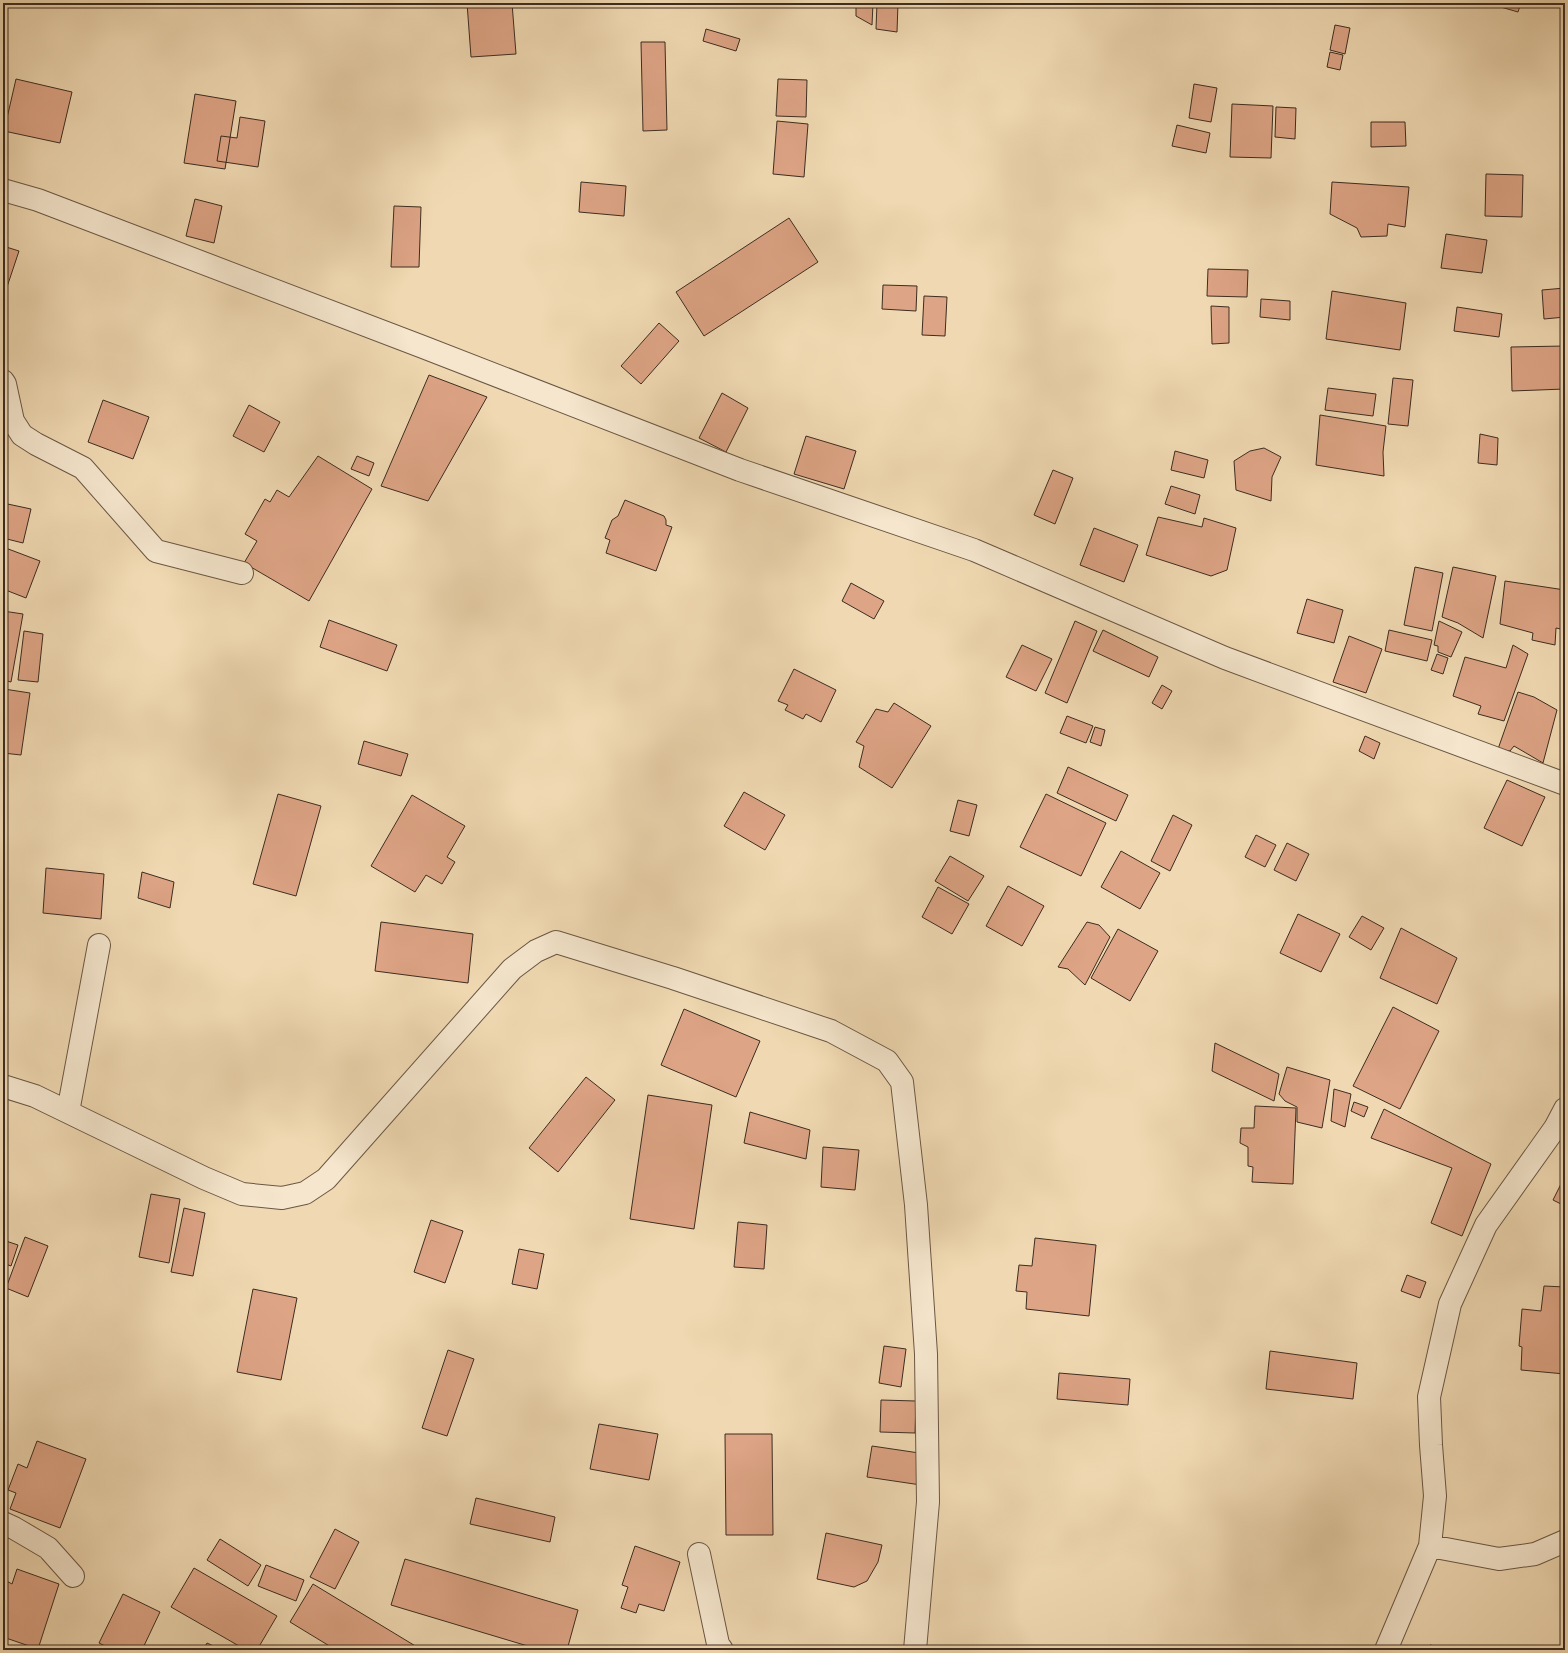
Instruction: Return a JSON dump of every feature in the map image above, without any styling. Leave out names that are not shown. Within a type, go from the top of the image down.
[{"type":"street","points":[[3,190],[46,203],[740,470],[974,550],[1225,658],[1565,784]]},
{"type":"street","points":[[3,381],[5,384],[8,426],[36,444],[83,468],[156,551],[242,573]]},
{"type":"street","points":[[3,1086],[35,1096],[204,1178],[242,1194],[282,1198],[305,1193],[326,1180],[512,969],[536,951],[556,942],[673,978],[832,1031],[887,1061],[902,1082],[916,1206],[926,1354],[928,1502],[915,1650]]},
{"type":"street","points":[[68,1112],[99,945]]},
{"type":"street","points":[[1386,1650],[1430,1546],[1435,1496],[1429,1397],[1450,1304],[1486,1225],[1554,1128],[1565,1109]]},
{"type":"street","points":[[3,1523],[48,1548],[74,1576]]},
{"type":"street","points":[[1430,1546],[1499,1558],[1535,1554],[1565,1541]]},
{"type":"street","points":[[699,1554],[718,1644],[722,1650]]},
{"type":"building","points":[[467,3],[512,3],[516,54],[471,57]]},
{"type":"building","points":[[856,3],[873,3],[872,25],[856,16]]},
{"type":"building","points":[[877,3],[898,3],[897,32],[876,29]]},
{"type":"building","points":[[1487,3],[1521,3],[1518,12]]},
{"type":"building","points":[[1335,25],[1350,28],[1345,54],[1330,50]]},
{"type":"building","points":[[706,29],[740,39],[736,51],[703,41]]},
{"type":"building","points":[[641,42],[665,42],[667,130],[643,131]]},
{"type":"building","points":[[1330,52],[1343,55],[1340,70],[1327,67]]},
{"type":"building","points":[[16,79],[72,92],[60,143],[4,131]]},
{"type":"building","points":[[778,79],[807,80],[806,117],[776,116]]},
{"type":"building","points":[[1194,84],[1217,88],[1211,122],[1189,118]]},
{"type":"building","points":[[195,94],[236,101],[225,169],[184,163]]},
{"type":"building","points":[[1232,104],[1273,106],[1271,158],[1230,157]]},
{"type":"building","points":[[1276,107],[1296,108],[1295,139],[1275,137]]},
{"type":"building","points":[[240,117],[265,121],[258,167],[217,161],[221,136],[237,138]]},
{"type":"building","points":[[777,121],[808,124],[804,177],[773,174]]},
{"type":"building","points":[[1371,122],[1405,122],[1406,146],[1371,147]]},
{"type":"building","points":[[1177,125],[1210,133],[1206,153],[1172,146]]},
{"type":"building","points":[[1486,174],[1523,175],[1522,217],[1485,216]]},
{"type":"building","points":[[581,182],[626,186],[624,216],[579,212]]},
{"type":"building","points":[[1332,182],[1409,187],[1405,227],[1388,224],[1387,236],[1361,237],[1357,228],[1330,214]]},
{"type":"building","points":[[195,199],[222,206],[214,243],[186,236]]},
{"type":"building","points":[[394,206],[421,207],[419,267],[391,267]]},
{"type":"building","points":[[789,218],[818,262],[704,336],[676,292]]},
{"type":"building","points":[[1446,234],[1487,240],[1482,273],[1441,268]]},
{"type":"building","points":[[3,246],[19,251],[3,299]]},
{"type":"building","points":[[1208,269],[1248,270],[1247,297],[1207,296]]},
{"type":"building","points":[[883,285],[917,286],[916,311],[882,309]]},
{"type":"building","points":[[1565,288],[1565,317],[1544,319],[1542,290]]},
{"type":"building","points":[[1332,291],[1406,303],[1400,350],[1326,339]]},
{"type":"building","points":[[924,296],[947,297],[945,336],[922,335]]},
{"type":"building","points":[[1261,299],[1290,301],[1290,320],[1260,317]]},
{"type":"building","points":[[1211,306],[1229,307],[1229,343],[1212,344]]},
{"type":"building","points":[[1457,307],[1502,314],[1499,337],[1454,331]]},
{"type":"building","points":[[659,323],[679,341],[641,384],[621,366]]},
{"type":"building","points":[[1565,346],[1565,389],[1512,391],[1511,347]]},
{"type":"building","points":[[429,375],[487,397],[428,501],[381,486]]},
{"type":"building","points":[[1393,378],[1413,380],[1408,426],[1388,424]]},
{"type":"building","points":[[1328,388],[1376,394],[1373,416],[1325,410]]},
{"type":"building","points":[[722,393],[748,408],[726,452],[699,438]]},
{"type":"building","points":[[103,400],[149,417],[133,459],[88,442]]},
{"type":"building","points":[[249,405],[280,422],[264,452],[233,436]]},
{"type":"building","points":[[1320,415],[1386,426],[1383,452],[1384,476],[1316,465]]},
{"type":"building","points":[[1480,434],[1498,438],[1497,465],[1478,463]]},
{"type":"building","points":[[806,436],[856,451],[844,489],[794,474]]},
{"type":"building","points":[[1264,448],[1281,457],[1272,477],[1271,501],[1236,490],[1234,461],[1250,451]]},
{"type":"building","points":[[1175,451],[1208,460],[1204,478],[1171,470]]},
{"type":"building","points":[[318,456],[372,489],[309,601],[244,563],[257,541],[245,534],[265,499],[270,502],[277,490],[289,497]]},
{"type":"building","points":[[357,456],[374,463],[369,476],[351,469]]},
{"type":"building","points":[[1053,470],[1073,478],[1055,524],[1034,515]]},
{"type":"building","points":[[1171,486],[1200,495],[1195,514],[1165,504]]},
{"type":"building","points":[[625,500],[664,516],[666,525],[672,527],[656,571],[606,553],[610,540],[605,538],[612,520],[618,516]]},
{"type":"building","points":[[3,503],[31,509],[23,543],[3,538]]},
{"type":"building","points":[[1158,517],[1202,527],[1204,518],[1236,528],[1227,570],[1211,576],[1146,555]]},
{"type":"building","points":[[1094,528],[1138,545],[1124,582],[1080,565]]},
{"type":"building","points":[[3,547],[40,561],[26,598],[3,589]]},
{"type":"building","points":[[1415,567],[1443,573],[1432,631],[1404,625]]},
{"type":"building","points":[[1453,567],[1496,576],[1483,638],[1458,623],[1442,617]]},
{"type":"building","points":[[1505,581],[1565,590],[1565,630],[1556,628],[1555,645],[1532,640],[1533,633],[1500,624]]},
{"type":"building","points":[[851,583],[884,601],[874,619],[842,601]]},
{"type":"building","points":[[1307,599],[1343,610],[1334,643],[1297,633]]},
{"type":"building","points":[[3,611],[23,614],[11,682],[3,680]]},
{"type":"building","points":[[329,620],[397,645],[387,671],[320,647]]},
{"type":"building","points":[[1075,621],[1097,631],[1067,703],[1045,693]]},
{"type":"building","points":[[1439,621],[1462,632],[1451,657],[1438,652],[1438,646],[1434,645]]},
{"type":"building","points":[[1103,630],[1158,657],[1149,677],[1093,651]]},
{"type":"building","points":[[1389,630],[1432,640],[1427,661],[1385,651]]},
{"type":"building","points":[[24,631],[43,634],[38,682],[18,680]]},
{"type":"building","points":[[1349,636],[1382,649],[1366,693],[1333,682]]},
{"type":"building","points":[[1022,645],[1052,659],[1036,691],[1006,677]]},
{"type":"building","points":[[1513,645],[1528,654],[1504,721],[1478,714],[1481,706],[1453,696],[1465,657],[1506,668]]},
{"type":"building","points":[[1437,654],[1448,658],[1443,674],[1431,670]]},
{"type":"building","points":[[794,669],[836,690],[821,722],[806,714],[803,719],[785,710],[788,705],[778,701]]},
{"type":"building","points":[[1162,685],[1172,691],[1162,709],[1152,703]]},
{"type":"building","points":[[4,689],[30,693],[21,755],[3,753]]},
{"type":"building","points":[[1518,692],[1534,697],[1557,710],[1543,763],[1514,746],[1510,751],[1498,749]]},
{"type":"building","points":[[894,703],[931,726],[892,788],[859,767],[864,746],[856,742],[876,709],[888,712]]},
{"type":"building","points":[[1067,716],[1093,726],[1086,743],[1060,733]]},
{"type":"building","points":[[1095,727],[1105,730],[1101,746],[1090,742]]},
{"type":"building","points":[[1365,736],[1380,743],[1374,759],[1359,751]]},
{"type":"building","points":[[364,741],[408,754],[401,776],[358,764]]},
{"type":"building","points":[[1068,767],[1128,795],[1116,821],[1057,793]]},
{"type":"building","points":[[1507,780],[1545,797],[1522,846],[1484,828]]},
{"type":"building","points":[[744,792],[785,815],[765,850],[724,826]]},
{"type":"building","points":[[278,794],[321,806],[296,896],[253,884]]},
{"type":"building","points":[[1046,794],[1106,823],[1081,876],[1020,847]]},
{"type":"building","points":[[412,795],[465,826],[447,857],[455,862],[442,884],[426,875],[415,892],[371,866]]},
{"type":"building","points":[[958,800],[977,805],[969,836],[950,831]]},
{"type":"building","points":[[1173,815],[1192,825],[1170,871],[1151,861]]},
{"type":"building","points":[[1256,835],[1276,845],[1265,867],[1245,857]]},
{"type":"building","points":[[1287,843],[1309,854],[1296,881],[1274,870]]},
{"type":"building","points":[[1121,851],[1160,873],[1140,909],[1101,887]]},
{"type":"building","points":[[950,856],[984,876],[968,901],[935,881]]},
{"type":"building","points":[[46,868],[104,874],[101,919],[43,913]]},
{"type":"building","points":[[142,872],[174,882],[170,908],[138,898]]},
{"type":"building","points":[[1008,886],[1044,906],[1022,946],[986,926]]},
{"type":"building","points":[[938,887],[969,904],[952,934],[922,917]]},
{"type":"building","points":[[1298,914],[1340,934],[1321,972],[1280,953]]},
{"type":"building","points":[[1362,916],[1384,928],[1371,950],[1349,937]]},
{"type":"building","points":[[381,922],[473,934],[468,983],[375,971]]},
{"type":"building","points":[[1087,922],[1099,925],[1110,937],[1085,985],[1068,969],[1058,967]]},
{"type":"building","points":[[1401,928],[1457,958],[1437,1004],[1380,978]]},
{"type":"building","points":[[1118,929],[1158,951],[1130,1001],[1091,978]]},
{"type":"building","points":[[1393,1007],[1439,1031],[1400,1109],[1353,1086]]},
{"type":"building","points":[[684,1009],[760,1041],[736,1097],[661,1065]]},
{"type":"building","points":[[1215,1043],[1279,1074],[1274,1101],[1212,1071]]},
{"type":"building","points":[[1287,1067],[1330,1080],[1322,1128],[1297,1122],[1297,1107],[1285,1101],[1279,1094]]},
{"type":"building","points":[[586,1077],[615,1100],[558,1172],[529,1148]]},
{"type":"building","points":[[1334,1089],[1351,1094],[1345,1127],[1331,1121]]},
{"type":"building","points":[[648,1095],[712,1105],[694,1229],[630,1219]]},
{"type":"building","points":[[1354,1102],[1368,1107],[1364,1117],[1351,1111]]},
{"type":"building","points":[[1255,1106],[1296,1108],[1293,1184],[1252,1182],[1253,1167],[1248,1166],[1248,1147],[1240,1143],[1241,1128],[1254,1128]]},
{"type":"building","points":[[1384,1109],[1491,1164],[1462,1236],[1431,1223],[1452,1168],[1371,1138]]},
{"type":"building","points":[[750,1112],[810,1130],[806,1159],[744,1143]]},
{"type":"building","points":[[823,1147],[859,1150],[855,1190],[821,1187]]},
{"type":"building","points":[[1565,1176],[1565,1206],[1553,1200]]},
{"type":"building","points":[[151,1194],[180,1199],[169,1263],[139,1257]]},
{"type":"building","points":[[184,1208],[205,1213],[193,1276],[171,1272]]},
{"type":"building","points":[[431,1220],[463,1231],[445,1283],[414,1272]]},
{"type":"building","points":[[738,1222],[767,1225],[764,1269],[734,1267]]},
{"type":"building","points":[[25,1237],[48,1246],[28,1297],[6,1288]]},
{"type":"building","points":[[1035,1238],[1096,1245],[1089,1316],[1026,1309],[1027,1292],[1016,1291],[1019,1265],[1032,1266]]},
{"type":"building","points":[[3,1240],[18,1245],[11,1266],[3,1263]]},
{"type":"building","points":[[519,1249],[544,1254],[537,1289],[512,1284]]},
{"type":"building","points":[[1407,1275],[1426,1282],[1420,1298],[1401,1291]]},
{"type":"building","points":[[1544,1286],[1565,1287],[1565,1374],[1521,1370],[1522,1347],[1519,1346],[1522,1309],[1541,1311]]},
{"type":"building","points":[[253,1289],[297,1298],[281,1380],[237,1372]]},
{"type":"building","points":[[884,1346],[906,1349],[901,1387],[879,1383]]},
{"type":"building","points":[[448,1350],[474,1359],[447,1436],[422,1428]]},
{"type":"building","points":[[1270,1351],[1357,1363],[1353,1399],[1266,1389]]},
{"type":"building","points":[[1059,1373],[1130,1379],[1128,1405],[1057,1399]]},
{"type":"building","points":[[881,1400],[916,1401],[915,1433],[880,1432]]},
{"type":"building","points":[[599,1424],[658,1434],[649,1480],[590,1469]]},
{"type":"building","points":[[725,1434],[772,1434],[773,1535],[726,1535]]},
{"type":"building","points":[[37,1441],[86,1459],[60,1528],[10,1509],[16,1493],[8,1490],[18,1464],[27,1468]]},
{"type":"building","points":[[872,1446],[926,1454],[921,1485],[867,1477]]},
{"type":"building","points":[[476,1498],[555,1517],[550,1542],[470,1524]]},
{"type":"building","points":[[335,1529],[359,1542],[335,1589],[310,1577]]},
{"type":"building","points":[[826,1533],[882,1545],[878,1562],[867,1581],[854,1587],[817,1579]]},
{"type":"building","points":[[220,1539],[261,1565],[248,1586],[207,1560]]},
{"type":"building","points":[[635,1546],[680,1562],[664,1611],[639,1604],[636,1613],[621,1608],[628,1587],[622,1585]]},
{"type":"building","points":[[405,1559],[578,1610],[567,1650],[541,1650],[391,1605]]},
{"type":"building","points":[[266,1565],[304,1580],[296,1601],[258,1586]]},
{"type":"building","points":[[194,1568],[277,1616],[257,1650],[246,1650],[171,1607]]},
{"type":"building","points":[[17,1569],[59,1584],[38,1649],[3,1637],[3,1579],[12,1584]]},
{"type":"building","points":[[313,1584],[422,1650],[336,1650],[290,1622]]},
{"type":"building","points":[[123,1594],[160,1612],[142,1650],[113,1650],[99,1643]]},
{"type":"building","points":[[207,1643],[222,1650],[203,1650]]},
{"type":"building","points":[[1430,1645],[1456,1650],[1428,1650]]}]
